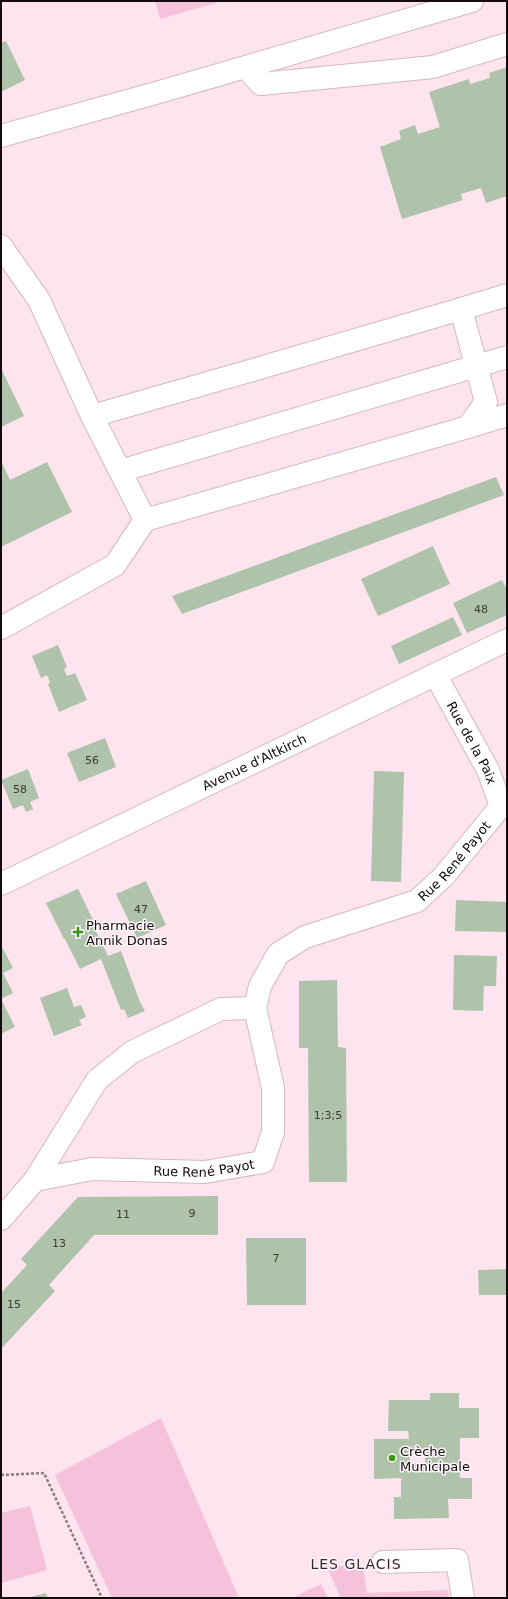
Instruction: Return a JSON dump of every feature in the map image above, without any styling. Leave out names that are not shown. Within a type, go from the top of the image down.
[{"type":"street","points":[[1,136],[248,67],[472,1]]},
{"type":"street","points":[[248,67],[260,84],[433,66],[507,44]]},
{"type":"street","points":[[1,246],[39,300],[92,416],[145,520]]},
{"type":"street","points":[[92,416],[507,295]]},
{"type":"street","points":[[460,309],[486,402],[468,426]]},
{"type":"street","points":[[120,471],[507,357]]},
{"type":"street","points":[[1,628],[115,565],[145,520],[507,415]]},
{"type":"street","name":"Avenue d'Altkirch","points":[[1,884],[436,676],[507,640]]},
{"type":"street","name":"Rue de la Paix","points":[[436,676],[488,770],[504,807]]},
{"type":"street","name":"Rue René Payot","points":[[35,1180],[92,1169],[205,1172],[263,1162],[273,1132],[273,1088],[255,1008],[260,986],[278,954],[304,937],[417,901],[444,876],[504,807]]},
{"type":"street","points":[[1,1219],[35,1180],[97,1080],[132,1052],[221,1010],[255,1008]]},
{"type":"street","points":[[383,1562],[457,1560],[463,1598]]},
{"type":"path","points":[[1,1475],[44,1474],[102,1598]]},
{"type":"shaded area","points":[[155,1],[223,1],[160,19]]},
{"type":"shaded area","points":[[161,1418],[239,1598],[112,1598],[55,1475]]},
{"type":"shaded area","points":[[30,1506],[47,1570],[1,1583],[1,1513]]},
{"type":"shaded area","points":[[326,1565],[363,1567],[367,1593],[448,1590],[449,1598],[341,1598]]},
{"type":"shaded area","points":[[321,1584],[328,1598],[292,1598]]},
{"type":"building","points":[[6,41],[25,80],[1,92],[1,43]]},
{"type":"building","points":[[507,67],[507,196],[486,203],[481,188],[461,194],[463,200],[402,219],[380,147],[401,139],[399,131],[415,125],[418,134],[440,127],[429,92],[469,79],[470,84],[490,78],[489,73]]},
{"type":"building","points":[[1,368],[24,416],[1,427]]},
{"type":"building","points":[[1,461],[10,480],[47,462],[72,512],[1,547]]},
{"type":"building","points":[[496,477],[504,495],[182,614],[172,596]]},
{"type":"building","points":[[433,546],[450,584],[378,616],[361,579]]},
{"type":"building","points":[[502,580],[507,590],[507,615],[467,633],[453,603]]},
{"type":"building","points":[[453,617],[462,635],[399,664],[391,646]]},
{"type":"building","points":[[58,645],[67,667],[64,669],[67,676],[75,673],[87,700],[59,712],[48,684],[50,683],[47,675],[41,678],[32,656]]},
{"type":"building","points":[[105,738],[116,767],[79,782],[67,753]]},
{"type":"building","points":[[28,769],[39,798],[30,802],[33,809],[26,812],[23,805],[13,809],[1,780]]},
{"type":"building","points":[[374,771],[404,772],[401,882],[371,881]]},
{"type":"building","points":[[146,881],[166,925],[137,938],[116,894]]},
{"type":"building","name":"Pharmacie Annik Donas","points":[[78,889],[95,924],[93,925],[108,956],[121,951],[140,1002],[145,1011],[128,1018],[124,1009],[121,1010],[101,959],[80,969],[46,903]]},
{"type":"building","points":[[456,900],[507,902],[507,932],[455,931]]},
{"type":"building","points":[[1,945],[13,968],[3,973],[13,993],[1,999]]},
{"type":"building","points":[[454,955],[497,956],[496,986],[484,986],[483,1011],[453,1010]]},
{"type":"building","points":[[337,980],[338,1047],[346,1048],[347,1182],[309,1182],[308,1048],[299,1048],[299,981]]},
{"type":"building","points":[[67,988],[74,1007],[81,1005],[86,1017],[79,1020],[82,1025],[54,1036],[40,998]]},
{"type":"building","points":[[1,999],[15,1027],[1,1034]]},
{"type":"building","points":[[218,1196],[218,1235],[94,1235],[49,1285],[55,1291],[1,1349],[1,1293],[27,1265],[21,1259],[78,1197]]},
{"type":"building","points":[[246,1238],[306,1238],[306,1305],[247,1305]]},
{"type":"building","points":[[507,1269],[507,1295],[479,1295],[478,1270]]},
{"type":"building","name":"Crèche Municipale","points":[[430,1393],[459,1393],[459,1408],[479,1408],[479,1438],[460,1438],[460,1478],[472,1478],[472,1499],[448,1499],[449,1518],[394,1519],[394,1497],[401,1497],[401,1478],[374,1479],[374,1439],[409,1439],[408,1431],[388,1431],[389,1400],[430,1400]],"holes":[[[410,1453],[425,1453],[425,1463],[410,1463]]]},
{"type":"building","points":[[46,1593],[48,1598],[30,1598],[30,1597]]},
{"type":"place","name":"Pharmacie Annik Donas","points":[[78,932]]},
{"type":"place","name":"Crèche Municipale","points":[[392,1458]]},
{"type":"district","name":"LES GLACIS","points":[[356,1564]]}]
